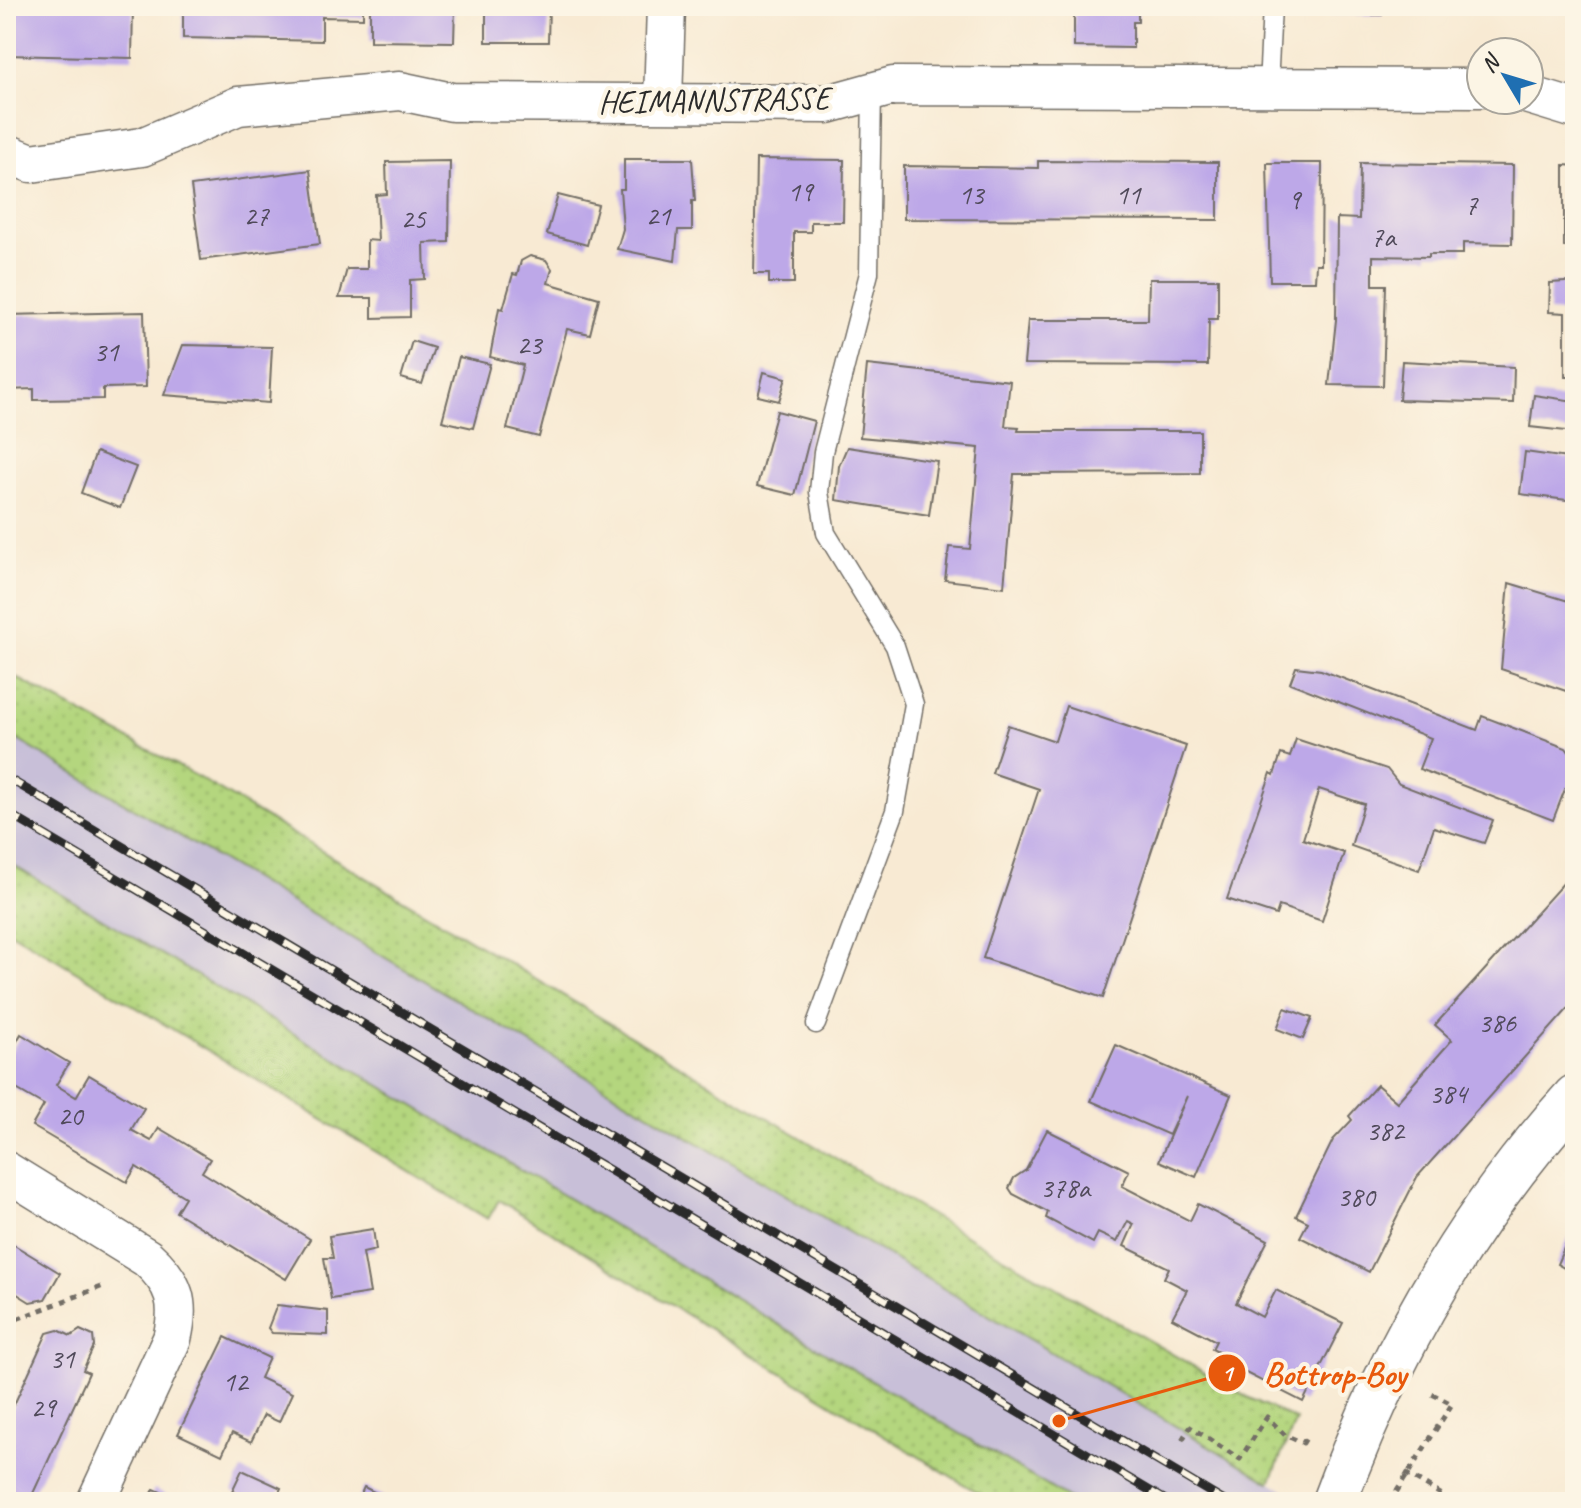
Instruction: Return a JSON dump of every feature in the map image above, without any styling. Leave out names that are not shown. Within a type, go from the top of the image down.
[{"type":"main road","points":[[1334,1502],[1389,1372],[1483,1210],[1534,1142],[1575,1097]]},
{"type":"street","points":[[663,101],[666,6]]},
{"type":"street","name":"HEIMANNSTRASSE","points":[[6,153],[31,163],[142,147],[238,106],[400,91],[452,102],[828,104],[893,86],[1465,88]]},
{"type":"street","points":[[1545,100],[1575,109]]},
{"type":"street","points":[[6,1171],[147,1258],[164,1273],[176,1292],[178,1316],[172,1339],[96,1502]]},
{"type":"lane","points":[[1268,87],[1272,6]]},
{"type":"lane","points":[[816,1024],[895,811],[914,704],[895,646],[826,533],[819,492],[823,452],[869,273],[872,92]]},
{"type":"path","points":[[6,1323],[135,1274],[147,1258]]},
{"type":"path","points":[[1389,1372],[1452,1404],[1430,1443],[1405,1473],[1390,1502]]},
{"type":"path","points":[[1182,1440],[1190,1427],[1240,1459],[1267,1417],[1285,1435]]},
{"type":"path","points":[[1405,1473],[1454,1502]]},
{"type":"shaded area","points":[[6,733],[1305,1502],[1074,1502],[6,861]]},
{"type":"green space","points":[[6,672],[191,773],[934,1217],[1247,1397],[1296,1420],[1270,1482],[6,733]]},
{"type":"green space","points":[[6,861],[1074,1502],[993,1502],[499,1200],[488,1219],[6,929]]},
{"type":"building","points":[[6,6],[133,6],[132,58],[6,55]]},
{"type":"building","points":[[183,6],[363,6],[363,18],[322,17],[322,41],[183,38]]},
{"type":"building","points":[[370,6],[455,6],[454,42],[370,41]]},
{"type":"building","points":[[486,6],[549,6],[548,42],[486,42]]},
{"type":"building","points":[[945,6],[1138,6],[1138,22],[1133,22],[1133,48],[1074,47],[1074,12],[945,10]]},
{"type":"building","points":[[1176,6],[1245,6],[1245,13],[1176,12]]},
{"type":"building","points":[[1294,6],[1382,6],[1382,15],[1294,15]]},
{"type":"building","points":[[1429,6],[1513,6],[1513,12],[1429,11]]},
{"type":"building","points":[[624,159],[692,159],[695,201],[692,201],[692,230],[678,230],[675,261],[617,249],[623,229],[620,189],[624,189]]},
{"type":"building","points":[[756,159],[844,160],[843,222],[811,222],[811,232],[794,232],[794,283],[769,283],[769,274],[754,274]]},
{"type":"building","points":[[450,161],[449,242],[424,243],[425,279],[410,280],[410,317],[372,318],[372,298],[339,298],[347,269],[367,269],[367,240],[378,241],[376,195],[387,194],[386,162]]},
{"type":"building","points":[[1038,161],[1218,162],[1218,220],[904,219],[904,166],[1038,168]]},
{"type":"building","points":[[1267,163],[1322,163],[1321,264],[1316,264],[1315,281],[1270,281]]},
{"type":"building","points":[[1360,163],[1513,165],[1512,244],[1463,243],[1463,254],[1429,254],[1429,257],[1373,256],[1373,285],[1386,285],[1383,386],[1329,385],[1336,320],[1337,218],[1359,219]]},
{"type":"building","points":[[1564,165],[1575,166],[1575,247],[1564,247]]},
{"type":"building","points":[[310,170],[320,244],[201,260],[191,186]]},
{"type":"building","points":[[558,195],[598,205],[587,245],[547,234]]},
{"type":"building","points":[[530,256],[546,260],[552,269],[548,283],[599,298],[590,334],[567,329],[539,437],[507,429],[523,365],[490,357],[499,308],[503,309],[513,274],[517,275],[521,261]]},
{"type":"building","points":[[1149,279],[1218,279],[1218,319],[1209,319],[1208,365],[1024,364],[1028,320],[1148,320]]},
{"type":"building","points":[[1575,282],[1575,377],[1565,377],[1565,313],[1549,312],[1550,283]]},
{"type":"building","points":[[144,312],[146,387],[103,388],[103,399],[34,400],[34,389],[6,390],[6,315]]},
{"type":"building","points":[[412,341],[434,348],[422,384],[401,378]]},
{"type":"building","points":[[183,345],[272,347],[269,403],[164,395]]},
{"type":"building","points":[[459,357],[490,364],[473,428],[442,421]]},
{"type":"building","points":[[1402,361],[1514,367],[1513,403],[1399,400]]},
{"type":"building","points":[[867,365],[1010,381],[1005,426],[1019,427],[1018,431],[1200,431],[1200,473],[1014,474],[1004,587],[945,580],[949,547],[970,549],[979,448],[860,437]]},
{"type":"building","points":[[764,372],[786,378],[779,401],[758,396]]},
{"type":"building","points":[[1534,395],[1575,401],[1575,432],[1530,427]]},
{"type":"building","points":[[777,411],[814,421],[795,495],[757,486]]},
{"type":"building","points":[[847,447],[937,461],[929,515],[836,500],[839,466]]},
{"type":"building","points":[[96,452],[136,467],[120,508],[81,493]]},
{"type":"building","points":[[1525,452],[1575,459],[1575,501],[1520,494]]},
{"type":"building","points":[[1509,583],[1575,603],[1575,694],[1501,669]]},
{"type":"building","points":[[1296,667],[1321,670],[1477,730],[1482,716],[1566,748],[1575,760],[1575,792],[1565,789],[1553,820],[1419,769],[1431,738],[1290,683]]},
{"type":"building","points":[[1066,706],[1186,746],[1103,998],[983,958],[1039,789],[992,773],[1008,725],[1055,741]]},
{"type":"building","points":[[1296,739],[1387,769],[1399,784],[1493,820],[1484,843],[1434,827],[1419,870],[1351,846],[1364,804],[1319,789],[1303,839],[1344,853],[1322,921],[1279,906],[1276,915],[1227,899],[1271,773],[1274,775],[1281,754],[1290,757]]},
{"type":"building","points":[[1575,870],[1575,1001],[1417,1177],[1369,1272],[1300,1237],[1308,1222],[1296,1216],[1333,1140],[1352,1120],[1349,1116],[1377,1085],[1397,1102],[1452,1040],[1435,1025]]},
{"type":"building","points":[[1285,1008],[1312,1018],[1303,1039],[1277,1029]]},
{"type":"building","points":[[21,1034],[69,1063],[56,1085],[76,1097],[89,1075],[144,1108],[131,1130],[151,1141],[159,1128],[184,1143],[210,1159],[202,1172],[310,1239],[286,1279],[176,1212],[185,1197],[136,1167],[127,1182],[32,1126],[44,1105],[6,1083],[6,1054],[9,1055]]},
{"type":"building","points":[[1116,1045],[1231,1095],[1196,1177],[1159,1161],[1187,1096],[1169,1135],[1091,1101]]},
{"type":"building","points":[[1047,1130],[1129,1171],[1122,1186],[1190,1221],[1198,1204],[1268,1240],[1236,1303],[1262,1317],[1276,1290],[1343,1323],[1303,1402],[1236,1368],[1239,1363],[1212,1349],[1216,1341],[1172,1318],[1187,1290],[1164,1278],[1169,1268],[1124,1246],[1134,1224],[1128,1221],[1117,1242],[1098,1233],[1093,1243],[1046,1218],[1048,1212],[1013,1194],[1009,1188],[1014,1178],[1026,1170]]},
{"type":"building","points":[[1575,1223],[1575,1274],[1557,1264]]},
{"type":"building","points":[[373,1229],[376,1250],[363,1253],[370,1293],[331,1299],[324,1258],[333,1258],[329,1236]]},
{"type":"building","points":[[6,1240],[60,1273],[45,1299],[30,1302],[6,1287]]},
{"type":"building","points":[[277,1305],[328,1311],[328,1335],[272,1333],[268,1328]]},
{"type":"building","points":[[58,1330],[71,1336],[80,1330],[93,1336],[94,1346],[83,1370],[89,1373],[29,1502],[24,1502],[6,1493],[6,1422],[47,1333]]},
{"type":"building","points":[[225,1337],[269,1358],[260,1378],[292,1393],[279,1422],[264,1415],[251,1442],[232,1433],[222,1455],[178,1434]]},
{"type":"building","points":[[242,1470],[281,1488],[275,1502],[255,1502],[232,1491]]},
{"type":"building","points":[[364,1487],[394,1502],[357,1502]]},
{"type":"building","points":[[154,1489],[183,1502],[148,1502]]},
{"type":"railway","points":[[6,777],[1226,1502]]},
{"type":"railway","points":[[6,812],[1169,1502]]},
{"type":"place","name":"Bottrop-Boy","points":[[1059,1421]]}]
